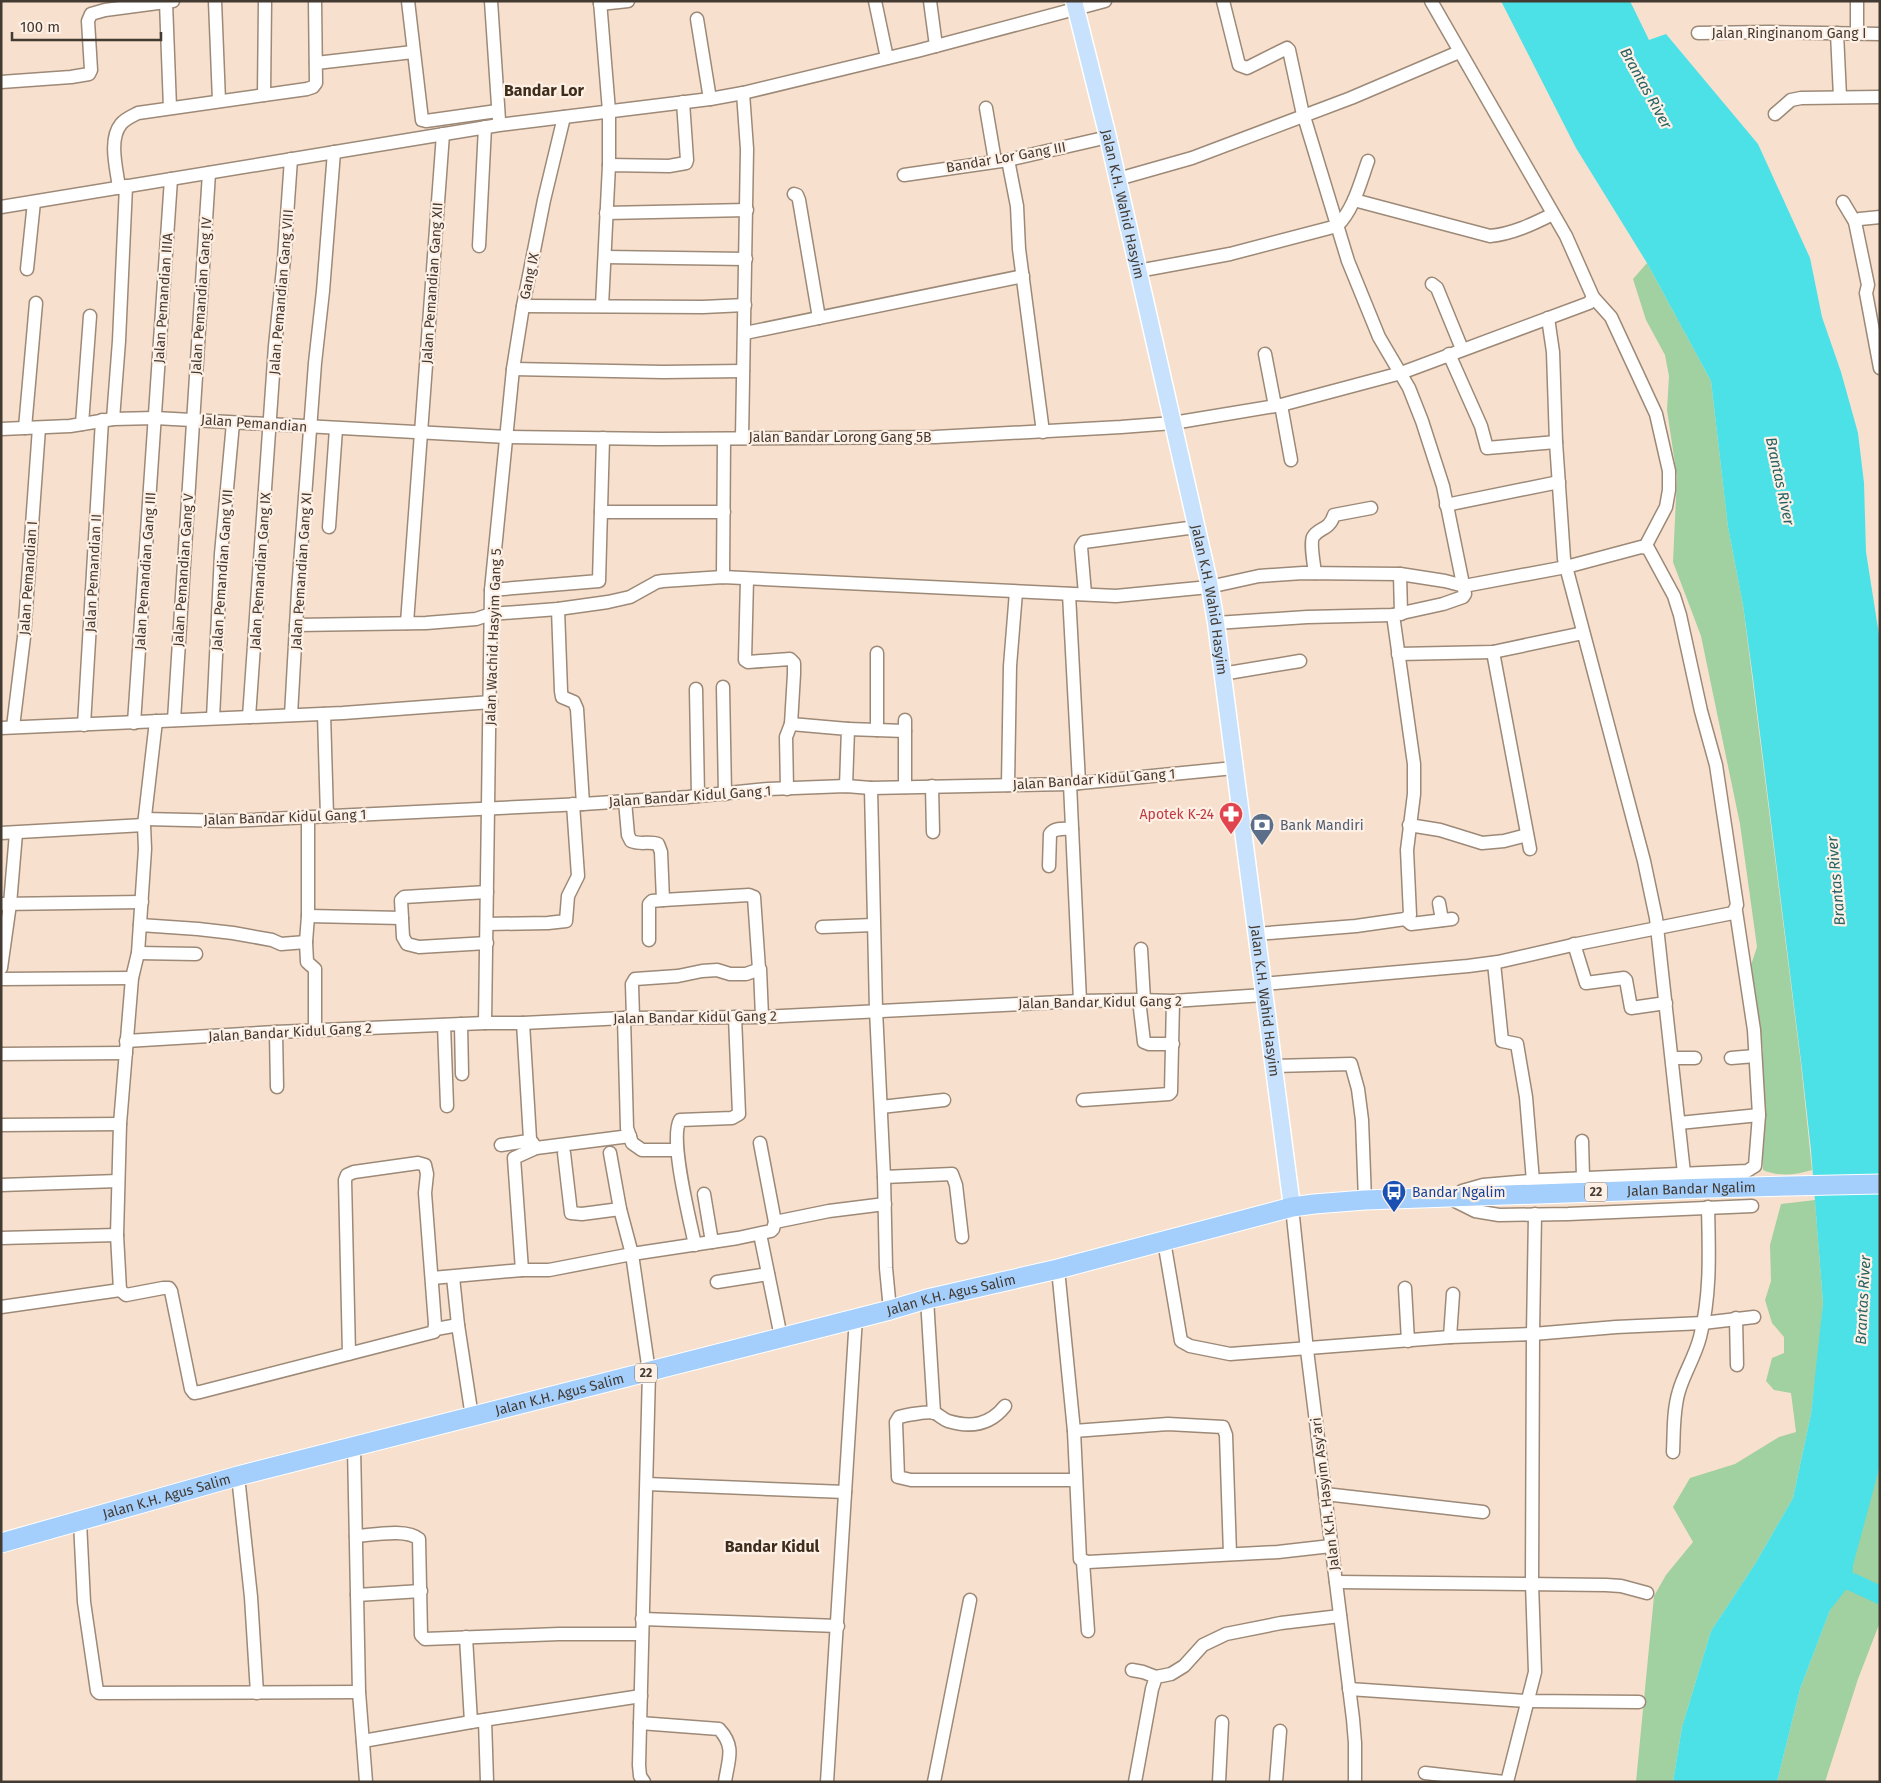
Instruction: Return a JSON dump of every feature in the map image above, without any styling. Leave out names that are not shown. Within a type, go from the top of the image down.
[{"type":"highway","name":"Jalan Bandar Ngalim","points":[[1292,1207],[1365,1200],[1880,1184]]},
{"type":"highway","name":"Jalan K.H. Agus Salim","points":[[1,1543],[238,1476],[649,1372],[927,1299],[1058,1269],[1292,1207]]},
{"type":"main road","name":"Jalan K.H. Wahid Hasyim","points":[[1075,5],[1118,179],[1216,623],[1292,1207]]},
{"type":"street","points":[[215,1],[219,101]]},
{"type":"street","points":[[264,95],[265,1]]},
{"type":"street","name":"Jalan Pemandian II","points":[[84,725],[107,420],[119,341],[122,187],[115,147],[116,136],[120,125],[138,113],[311,88],[316,83],[315,1]]},
{"type":"street","points":[[408,1],[422,120],[497,111]]},
{"type":"street","points":[[491,1],[497,111],[500,125]]},
{"type":"street","points":[[602,306],[610,165],[609,111],[600,3],[628,1]]},
{"type":"street","points":[[875,1],[887,58]]},
{"type":"street","points":[[930,1],[936,46]]},
{"type":"street","points":[[1,207],[485,127],[710,99],[743,93],[936,46],[1075,5],[1105,1]]},
{"type":"street","points":[[1216,623],[1307,617],[1397,615],[1443,604],[1465,594],[1443,486],[1422,421],[1409,388],[1379,337],[1348,261],[1305,116],[1289,50],[1287,48],[1247,68],[1239,65],[1223,1]]},
{"type":"street","points":[[296,625],[426,624],[476,619],[491,614],[558,609],[620,599],[657,582],[723,577],[1069,594],[1143,594],[1209,587],[1258,576],[1314,573],[1400,574],[1464,586],[1566,567],[1645,547],[1666,507],[1669,490],[1669,471],[1656,414],[1611,317],[1593,297],[1566,236],[1431,1]]},
{"type":"street","points":[[1857,1],[1857,34]]},
{"type":"street","points":[[1,82],[88,74],[91,70],[88,21],[91,14],[148,3],[170,2],[170,108]]},
{"type":"street","points":[[697,19],[710,99]]},
{"type":"street","name":"Jalan Ringinanom Gang I","points":[[1698,33],[1880,34]]},
{"type":"street","points":[[1837,33],[1840,97]]},
{"type":"street","points":[[316,63],[414,52]]},
{"type":"street","points":[[1118,179],[1192,158],[1305,116],[1459,52]]},
{"type":"street","points":[[742,438],[748,149],[743,93]]},
{"type":"street","points":[[1775,114],[1794,99],[1880,97]]},
{"type":"street","points":[[610,165],[669,166],[686,163],[683,102]]},
{"type":"street","points":[[986,108],[1017,206],[1023,276],[1043,432]]},
{"type":"street","name":"Gang IX","points":[[507,437],[512,369],[523,306],[544,200],[564,117]]},
{"type":"street","points":[[479,246],[485,127]]},
{"type":"street","name":"Jalan Pemandian Gang XII","points":[[407,623],[443,134]]},
{"type":"street","name":"Bandar Lor Gang III","points":[[904,175],[1002,160],[1108,137]]},
{"type":"street","name":"Jalan Pemandian Gang XI","points":[[291,715],[315,363],[323,291],[334,152]]},
{"type":"street","name":"Jalan Pemandian Gang VIII","points":[[270,424],[291,159]]},
{"type":"street","points":[[1138,271],[1230,254],[1337,226],[1346,217],[1368,161]]},
{"type":"street","name":"Jalan Pemandian Gang IV","points":[[194,420],[209,173]]},
{"type":"street","name":"Jalan Pemandian IIIA","points":[[155,418],[171,179]]},
{"type":"street","points":[[794,194],[797,195],[799,200],[819,318]]},
{"type":"street","points":[[1354,200],[1490,236],[1501,235],[1526,227],[1553,214]]},
{"type":"street","points":[[27,269],[34,202]]},
{"type":"street","points":[[1843,202],[1855,222],[1868,285],[1866,293],[1880,368]]},
{"type":"street","points":[[606,214],[747,210]]},
{"type":"street","points":[[1855,222],[1860,219],[1880,216]]},
{"type":"street","points":[[605,257],[746,259]]},
{"type":"street","points":[[745,333],[782,327],[1023,276]]},
{"type":"street","points":[[1432,284],[1437,288],[1462,349]]},
{"type":"street","name":"Jalan Bandar Lorong Gang 5B","points":[[507,437],[724,439],[935,437],[1173,423],[1278,406],[1401,373],[1589,303],[1593,297]]},
{"type":"street","points":[[26,428],[36,303]]},
{"type":"street","points":[[523,306],[745,306]]},
{"type":"street","points":[[82,424],[90,316]]},
{"type":"street","points":[[1548,318],[1555,379],[1556,442],[1566,567],[1644,860],[1657,928],[1684,1173]]},
{"type":"street","points":[[1264,354],[1291,460]]},
{"type":"street","points":[[1449,354],[1481,426],[1486,448],[1556,442]]},
{"type":"street","points":[[512,369],[663,372],[744,371]]},
{"type":"street","name":"Jalan Pemandian","points":[[1,429],[39,428],[107,420],[155,418],[507,437]]},
{"type":"street","name":"Jalan Pemandian Gang III","points":[[134,723],[155,418]]},
{"type":"street","name":"Jalan Pemandian Gang V","points":[[174,720],[194,420]]},
{"type":"street","name":"Jalan Pemandian Gang VII","points":[[213,718],[221,554],[233,422]]},
{"type":"street","name":"Jalan Pemandian Gang IX","points":[[249,717],[270,424]]},
{"type":"street","name":"Jalan Pemandian I","points":[[7,728],[24,637],[39,428]]},
{"type":"street","points":[[330,527],[336,429]]},
{"type":"street","name":"Jalan Wachid Hasyim Gang 5","points":[[485,1023],[490,807],[491,614],[507,437]]},
{"type":"street","points":[[492,590],[599,582],[603,438]]},
{"type":"street","points":[[723,577],[724,439]]},
{"type":"street","points":[[1446,505],[1559,482]]},
{"type":"street","points":[[1314,573],[1312,542],[1315,536],[1330,525],[1334,515],[1371,508]]},
{"type":"street","points":[[601,512],[724,512]]},
{"type":"street","points":[[1085,594],[1081,547],[1084,542],[1196,527]]},
{"type":"street","points":[[1448,1197],[1465,1189],[1483,1185],[1533,1180],[1747,1171],[1756,1164],[1759,1115],[1754,1030],[1716,765],[1701,711],[1674,596],[1650,551],[1645,547]]},
{"type":"street","points":[[1256,934],[1356,926],[1405,919],[1410,915],[1407,850],[1414,794],[1414,764],[1398,654],[1397,615],[1400,574]]},
{"type":"street","points":[[747,579],[745,660],[748,662],[792,660],[794,665],[791,724],[786,737],[787,789]]},
{"type":"street","points":[[1008,785],[1010,666],[1016,592]]},
{"type":"street","points":[[1069,594],[1074,783],[1072,829],[1080,1001]]},
{"type":"street","points":[[487,924],[548,923],[566,920],[568,896],[578,876],[577,709],[574,702],[562,697],[558,609]]},
{"type":"street","points":[[1398,654],[1492,652],[1584,633]]},
{"type":"street","points":[[1492,652],[1530,849]]},
{"type":"street","points":[[877,653],[878,730]]},
{"type":"street","points":[[1222,674],[1300,661]]},
{"type":"street","points":[[723,686],[725,794]]},
{"type":"street","points":[[696,689],[698,796]]},
{"type":"street","points":[[7,728],[388,711],[491,702]]},
{"type":"street","points":[[324,714],[327,816]]},
{"type":"street","points":[[156,721],[144,822],[142,902],[138,953],[132,978],[120,1124],[117,1235],[118,1282],[120,1290],[126,1295],[169,1288],[191,1389],[194,1393],[434,1332],[436,1329],[458,1325]]},
{"type":"street","points":[[791,724],[878,730],[905,725],[905,787]]},
{"type":"street","points":[[846,786],[848,729]]},
{"type":"street","name":"Jalan Bandar Kidul Gang 1","points":[[1,833],[144,822],[228,821],[578,804],[846,786],[871,788],[1074,783],[1234,768]]},
{"type":"street","points":[[932,786],[933,832]]},
{"type":"street","points":[[871,788],[876,1010],[884,1177],[886,1268],[890,1310]]},
{"type":"street","points":[[625,801],[628,835],[631,841],[658,844],[661,852],[663,900]]},
{"type":"street","points":[[308,817],[308,916],[306,942],[307,962],[315,971],[315,1030]]},
{"type":"street","points":[[1409,825],[1440,830],[1482,843],[1504,841],[1527,835]]},
{"type":"street","points":[[1049,866],[1050,834],[1052,830],[1072,829]]},
{"type":"street","points":[[1,968],[6,904],[16,833]]},
{"type":"street","points":[[487,892],[404,896],[401,900],[403,937],[407,944],[419,947],[487,944]]},
{"type":"street","points":[[649,940],[649,904],[652,901],[749,895],[754,897],[762,1017]]},
{"type":"street","points":[[6,904],[142,902]]},
{"type":"street","points":[[1405,919],[1410,924],[1447,920],[1439,903]]},
{"type":"street","name":"Jalan Bandar Kidul Gang 2","points":[[1,1054],[126,1047],[276,1032],[315,1030],[628,1018],[762,1017],[1080,1001],[1174,1001],[1494,963],[1574,944],[1736,911]]},
{"type":"street","points":[[308,916],[402,918]]},
{"type":"street","points":[[140,925],[233,933],[272,940],[281,944],[306,942]]},
{"type":"street","points":[[822,927],[873,925]]},
{"type":"street","points":[[1574,944],[1586,983],[1624,978],[1632,1008],[1666,1003]]},
{"type":"street","points":[[1141,949],[1144,1042],[1149,1044],[1173,1044]]},
{"type":"street","points":[[138,953],[196,954]]},
{"type":"street","points":[[1494,963],[1502,1041],[1517,1044],[1526,1097],[1533,1180]]},
{"type":"street","points":[[677,1150],[642,1150],[632,1143],[627,1128],[625,1097],[628,1018],[632,984],[635,979],[678,976],[702,971],[717,970],[730,974],[746,974],[759,969]]},
{"type":"street","points":[[1,978],[132,978]]},
{"type":"street","points":[[1082,1100],[1169,1094],[1172,1089],[1174,1001]]},
{"type":"street","points":[[695,1245],[677,1150],[677,1124],[680,1120],[732,1118],[739,1114],[735,1017]]},
{"type":"street","points":[[522,1023],[533,1144]]},
{"type":"street","points":[[461,1024],[462,1074]]},
{"type":"street","points":[[444,1025],[447,1106]]},
{"type":"street","points":[[276,1032],[277,1087]]},
{"type":"street","points":[[1731,1058],[1755,1056]]},
{"type":"street","points":[[1672,1058],[1694,1058]]},
{"type":"street","points":[[1274,1066],[1351,1064],[1358,1089],[1362,1120],[1365,1200]]},
{"type":"street","points":[[881,1107],[944,1100]]},
{"type":"street","points":[[1679,1123],[1759,1115]]},
{"type":"street","points":[[1,1125],[120,1124]]},
{"type":"street","points":[[522,1270],[514,1158],[533,1144],[630,1136]]},
{"type":"street","points":[[501,1145],[528,1141],[533,1144]]},
{"type":"street","points":[[1582,1141],[1583,1178]]},
{"type":"street","points":[[432,1278],[522,1270],[549,1270],[771,1231],[774,1229],[775,1222],[760,1144]]},
{"type":"street","points":[[564,1153],[571,1213],[582,1214],[620,1210]]},
{"type":"street","points":[[610,1153],[620,1210],[632,1254],[649,1372],[639,1770],[644,1782]]},
{"type":"street","points":[[349,1354],[345,1180],[348,1175],[354,1172],[418,1163],[425,1165],[428,1174],[425,1193],[436,1329]]},
{"type":"street","points":[[884,1177],[952,1174],[956,1185],[962,1237]]},
{"type":"street","points":[[1,1185],[118,1181]]},
{"type":"street","points":[[704,1194],[712,1242]]},
{"type":"street","points":[[1448,1197],[1484,1214],[1752,1206]]},
{"type":"street","points":[[775,1222],[829,1211],[885,1204]]},
{"type":"street","name":"Jalan K.H. Hasyim Asy'ari","points":[[1292,1207],[1307,1350],[1355,1743],[1355,1782]]},
{"type":"street","points":[[1673,1452],[1678,1395],[1691,1364],[1703,1323],[1708,1294],[1708,1207]]},
{"type":"street","points":[[1425,1773],[1506,1782],[1521,1734],[1535,1672],[1532,1584],[1534,1214]]},
{"type":"street","points":[[760,1234],[781,1337]]},
{"type":"street","points":[[1,1238],[117,1235]]},
{"type":"street","points":[[1164,1241],[1182,1341],[1185,1344],[1230,1354],[1616,1327],[1703,1323],[1754,1317]]},
{"type":"street","points":[[1058,1269],[1074,1431],[1079,1553],[1080,1559],[1083,1562],[1088,1631]]},
{"type":"street","points":[[718,1282],[768,1274]]},
{"type":"street","points":[[453,1277],[458,1325],[472,1417]]},
{"type":"street","points":[[1405,1288],[1408,1341]]},
{"type":"street","points":[[1,1307],[120,1290]]},
{"type":"street","points":[[1450,1338],[1453,1294]]},
{"type":"street","points":[[927,1299],[934,1413]]},
{"type":"street","points":[[827,1782],[856,1318]]},
{"type":"street","points":[[1736,1318],[1737,1366]]},
{"type":"street","points":[[1005,1406],[990,1420],[978,1424],[962,1424],[949,1421],[934,1413],[902,1416],[897,1419],[896,1475],[900,1479],[1076,1480]]},
{"type":"street","points":[[1074,1431],[1168,1424],[1223,1427],[1226,1435],[1230,1554]]},
{"type":"street","points":[[354,1447],[359,1692],[366,1782]]},
{"type":"street","points":[[238,1476],[251,1597],[257,1693]]},
{"type":"street","points":[[647,1484],[844,1492]]},
{"type":"street","points":[[1325,1494],[1483,1512]]},
{"type":"street","points":[[80,1522],[84,1602],[98,1693],[359,1692]]},
{"type":"street","points":[[356,1536],[401,1533],[414,1535],[419,1539],[421,1635],[424,1639],[559,1634],[642,1634]]},
{"type":"street","points":[[1083,1562],[1278,1552],[1331,1546]]},
{"type":"street","points":[[1336,1582],[1606,1584],[1647,1593]]},
{"type":"street","points":[[357,1595],[421,1591]]},
{"type":"street","points":[[934,1782],[970,1600]]},
{"type":"street","points":[[1132,1670],[1156,1677],[1170,1674],[1184,1666],[1203,1645],[1226,1634],[1281,1623],[1340,1616]]},
{"type":"street","points":[[642,1619],[838,1626]]},
{"type":"street","points":[[466,1637],[471,1722]]},
{"type":"street","points":[[1135,1782],[1152,1689],[1156,1677]]},
{"type":"street","points":[[1349,1690],[1527,1701],[1639,1702]]},
{"type":"street","points":[[363,1741],[641,1696]]},
{"type":"street","points":[[485,1720],[488,1782]]},
{"type":"street","points":[[1219,1782],[1222,1722]]},
{"type":"street","points":[[640,1723],[719,1729],[727,1737],[731,1752],[725,1782]]},
{"type":"street","points":[[1276,1782],[1280,1730]]},
{"type":"green space","points":[[1647,263],[1711,381],[1728,527],[1743,605],[1801,1064],[1812,1170],[1800,1173],[1781,1174],[1763,1170],[1763,1051],[1751,965],[1757,947],[1740,824],[1701,636],[1673,562],[1677,477],[1667,410],[1669,376],[1665,355],[1646,320],[1633,279]]},
{"type":"green space","points":[[1815,1200],[1823,1303],[1811,1414],[1793,1498],[1755,1564],[1711,1631],[1682,1727],[1673,1782],[1636,1782],[1654,1596],[1666,1575],[1693,1542],[1673,1507],[1690,1478],[1735,1464],[1779,1437],[1796,1432],[1791,1393],[1774,1390],[1766,1381],[1772,1358],[1784,1353],[1784,1337],[1772,1323],[1765,1300],[1771,1281],[1770,1245],[1781,1204]]},
{"type":"green space","points":[[1880,1461],[1880,1622],[1858,1679],[1825,1782],[1777,1782],[1800,1689],[1830,1610],[1878,1473]]},
{"type":"water","name":"Brantas River","points":[[1501,1],[1630,1],[1649,40],[1666,34],[1758,144],[1810,258],[1822,317],[1841,372],[1858,433],[1864,483],[1866,552],[1880,641],[1880,1461],[1853,1565],[1852,1582],[1830,1610],[1800,1689],[1777,1782],[1673,1782],[1682,1727],[1711,1631],[1755,1564],[1793,1498],[1811,1414],[1823,1303],[1811,1150],[1802,1069],[1753,678],[1743,605],[1728,527],[1711,381],[1647,263],[1576,148]]},
{"type":"waterway","points":[[1829,1575],[1852,1582],[1880,1595]]},
{"type":"place","name":"Apotek K-24","points":[[1231,835]]},
{"type":"place","name":"Bank Mandiri","points":[[1262,846]]},
{"type":"place","name":"Bandar Ngalim","points":[[1394,1213]]},
{"type":"district","name":"Bandar Lor","points":[[544,90]]},
{"type":"district","name":"Bandar Kidul","points":[[772,1546]]}]
